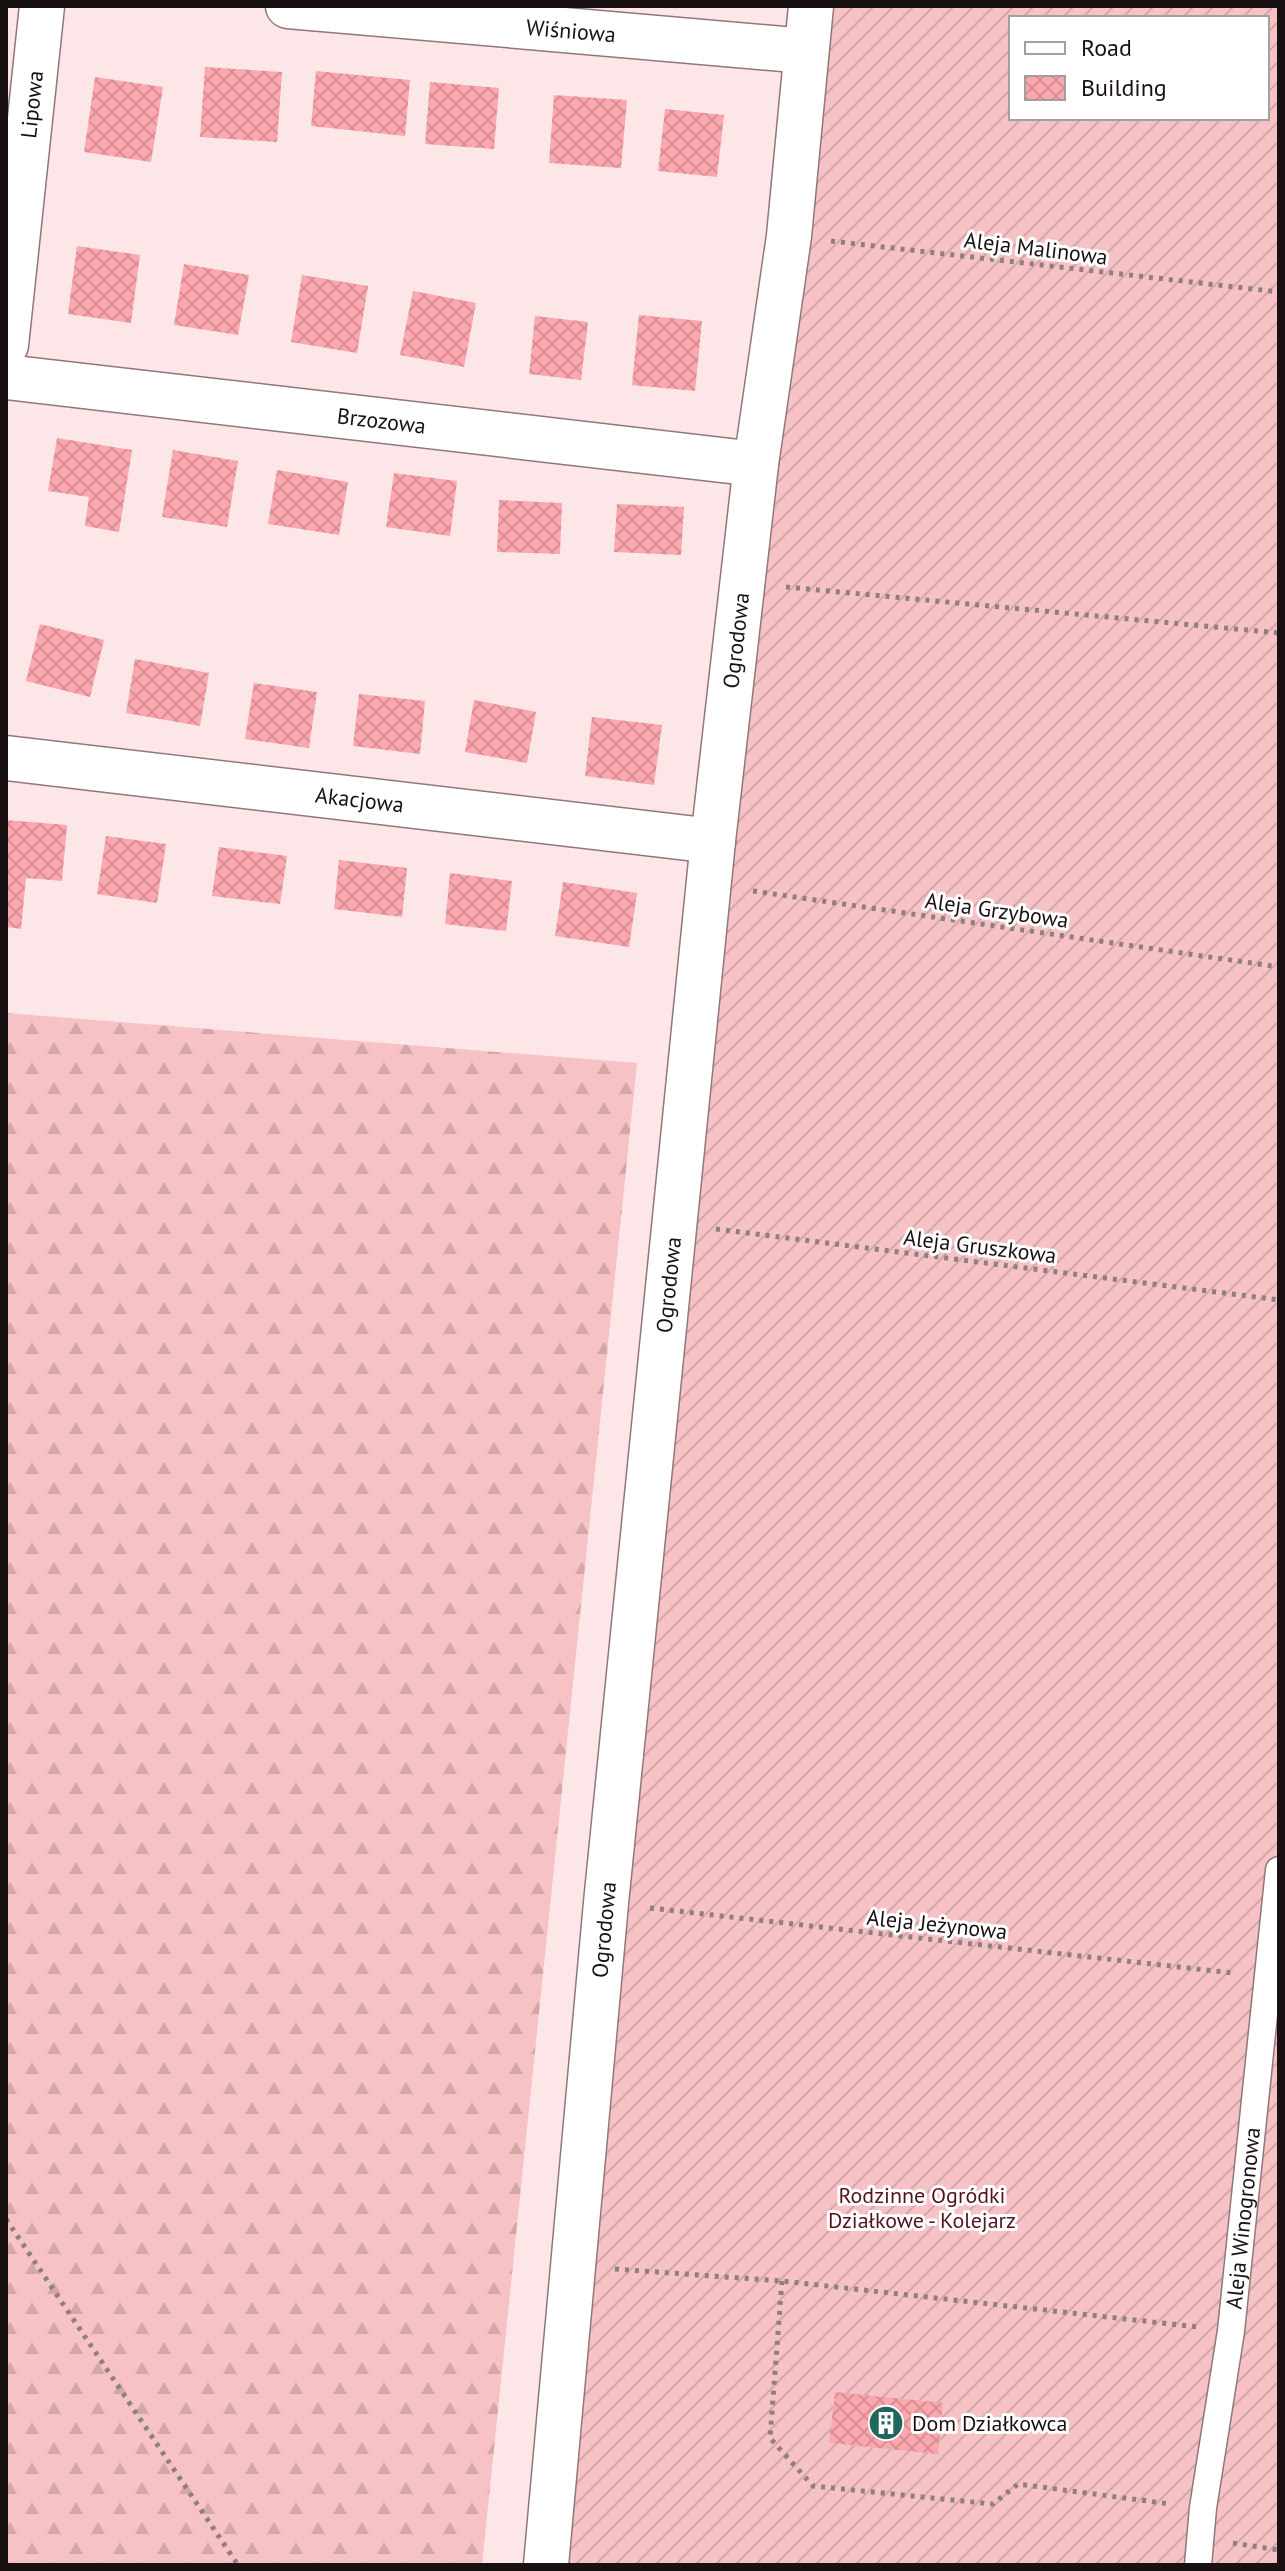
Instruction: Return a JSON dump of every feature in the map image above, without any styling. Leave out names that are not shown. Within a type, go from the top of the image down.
[{"type":"street","name":"Lipowa","points":[[6,345],[42,6]]},
{"type":"street","name":"Wiśniowa","points":[[288,6],[806,51]]},
{"type":"street","name":"Ogrodowa","points":[[546,2565],[606,1903],[677,1224],[713,841],[756,464],[789,236],[811,6]]},
{"type":"street","name":"Brzozowa","points":[[6,377],[756,464]]},
{"type":"street","name":"Akacjowa","points":[[6,758],[713,841]]},
{"type":"lane","name":"Aleja Winogronowa","points":[[1198,2565],[1203,2508],[1231,2331],[1279,1870]]},
{"type":"path","name":"Aleja Malinowa","points":[[789,236],[1279,292]]},
{"type":"path","points":[[744,583],[1279,633]]},
{"type":"path","name":"Aleja Grzybowa","points":[[710,884],[1279,967]]},
{"type":"path","name":"Aleja Gruszkowa","points":[[677,1224],[1279,1300]]},
{"type":"path","name":"Aleja Jeżynowa","points":[[606,1903],[1266,1977]]},
{"type":"path","points":[[6,2219],[238,2565]]},
{"type":"path","points":[[573,2266],[782,2281],[1231,2331]]},
{"type":"path","points":[[782,2281],[770,2438],[813,2486],[993,2504],[1018,2484],[1203,2508]]},
{"type":"green space","name":"Rodzinne Ogródki Działkowe - Kolejarz","points":[[800,6],[1279,6],[1279,2565],[530,2565]]},
{"type":"green space","points":[[6,1013],[637,1063],[482,2565],[6,2565]]},
{"type":"building","points":[[205,67],[282,72],[277,142],[200,137]]},
{"type":"building","points":[[316,71],[410,80],[405,136],[311,126]]},
{"type":"building","points":[[95,77],[163,87],[151,162],[84,152]]},
{"type":"building","points":[[430,82],[499,88],[494,149],[425,144]]},
{"type":"building","points":[[554,95],[627,100],[621,168],[549,163]]},
{"type":"building","points":[[665,109],[724,115],[717,177],[658,171]]},
{"type":"building","points":[[77,246],[140,255],[131,323],[68,314]]},
{"type":"building","points":[[184,264],[249,275],[238,335],[174,325]]},
{"type":"building","points":[[302,275],[368,286],[357,353],[291,342]]},
{"type":"building","points":[[413,291],[476,303],[464,367],[400,355]]},
{"type":"building","points":[[639,315],[702,321],[695,391],[632,385]]},
{"type":"building","points":[[535,316],[588,322],[581,380],[529,374]]},
{"type":"building","points":[[57,438],[132,450],[119,532],[85,526],[89,497],[48,491]]},
{"type":"building","points":[[173,450],[238,461],[227,527],[162,517]]},
{"type":"building","points":[[277,470],[348,482],[339,535],[268,524]]},
{"type":"building","points":[[394,473],[457,481],[450,536],[386,527]]},
{"type":"building","points":[[499,500],[562,503],[560,554],[497,552]]},
{"type":"building","points":[[617,504],[684,507],[681,555],[614,552]]},
{"type":"building","points":[[40,624],[104,640],[90,697],[26,681]]},
{"type":"building","points":[[135,659],[209,673],[200,726],[126,713]]},
{"type":"building","points":[[254,683],[317,692],[309,748],[245,739]]},
{"type":"building","points":[[359,694],[425,701],[420,754],[353,746]]},
{"type":"building","points":[[474,700],[536,712],[527,763],[465,752]]},
{"type":"building","points":[[592,717],[662,725],[654,785],[585,776]]},
{"type":"building","points":[[6,820],[67,825],[62,881],[26,878],[21,929],[6,927]]},
{"type":"building","points":[[106,836],[166,844],[157,903],[97,894]]},
{"type":"building","points":[[219,847],[287,856],[280,904],[212,896]]},
{"type":"building","points":[[339,860],[407,868],[402,917],[334,909]]},
{"type":"building","points":[[450,873],[512,881],[506,931],[445,924]]},
{"type":"building","points":[[563,882],[637,893],[629,947],[555,936]]},
{"type":"building","name":"Dom Działkowca","points":[[835,2392],[943,2403],[938,2454],[829,2443]]},
{"type":"place","name":"Dom Działkowca","points":[[886,2423]]}]
